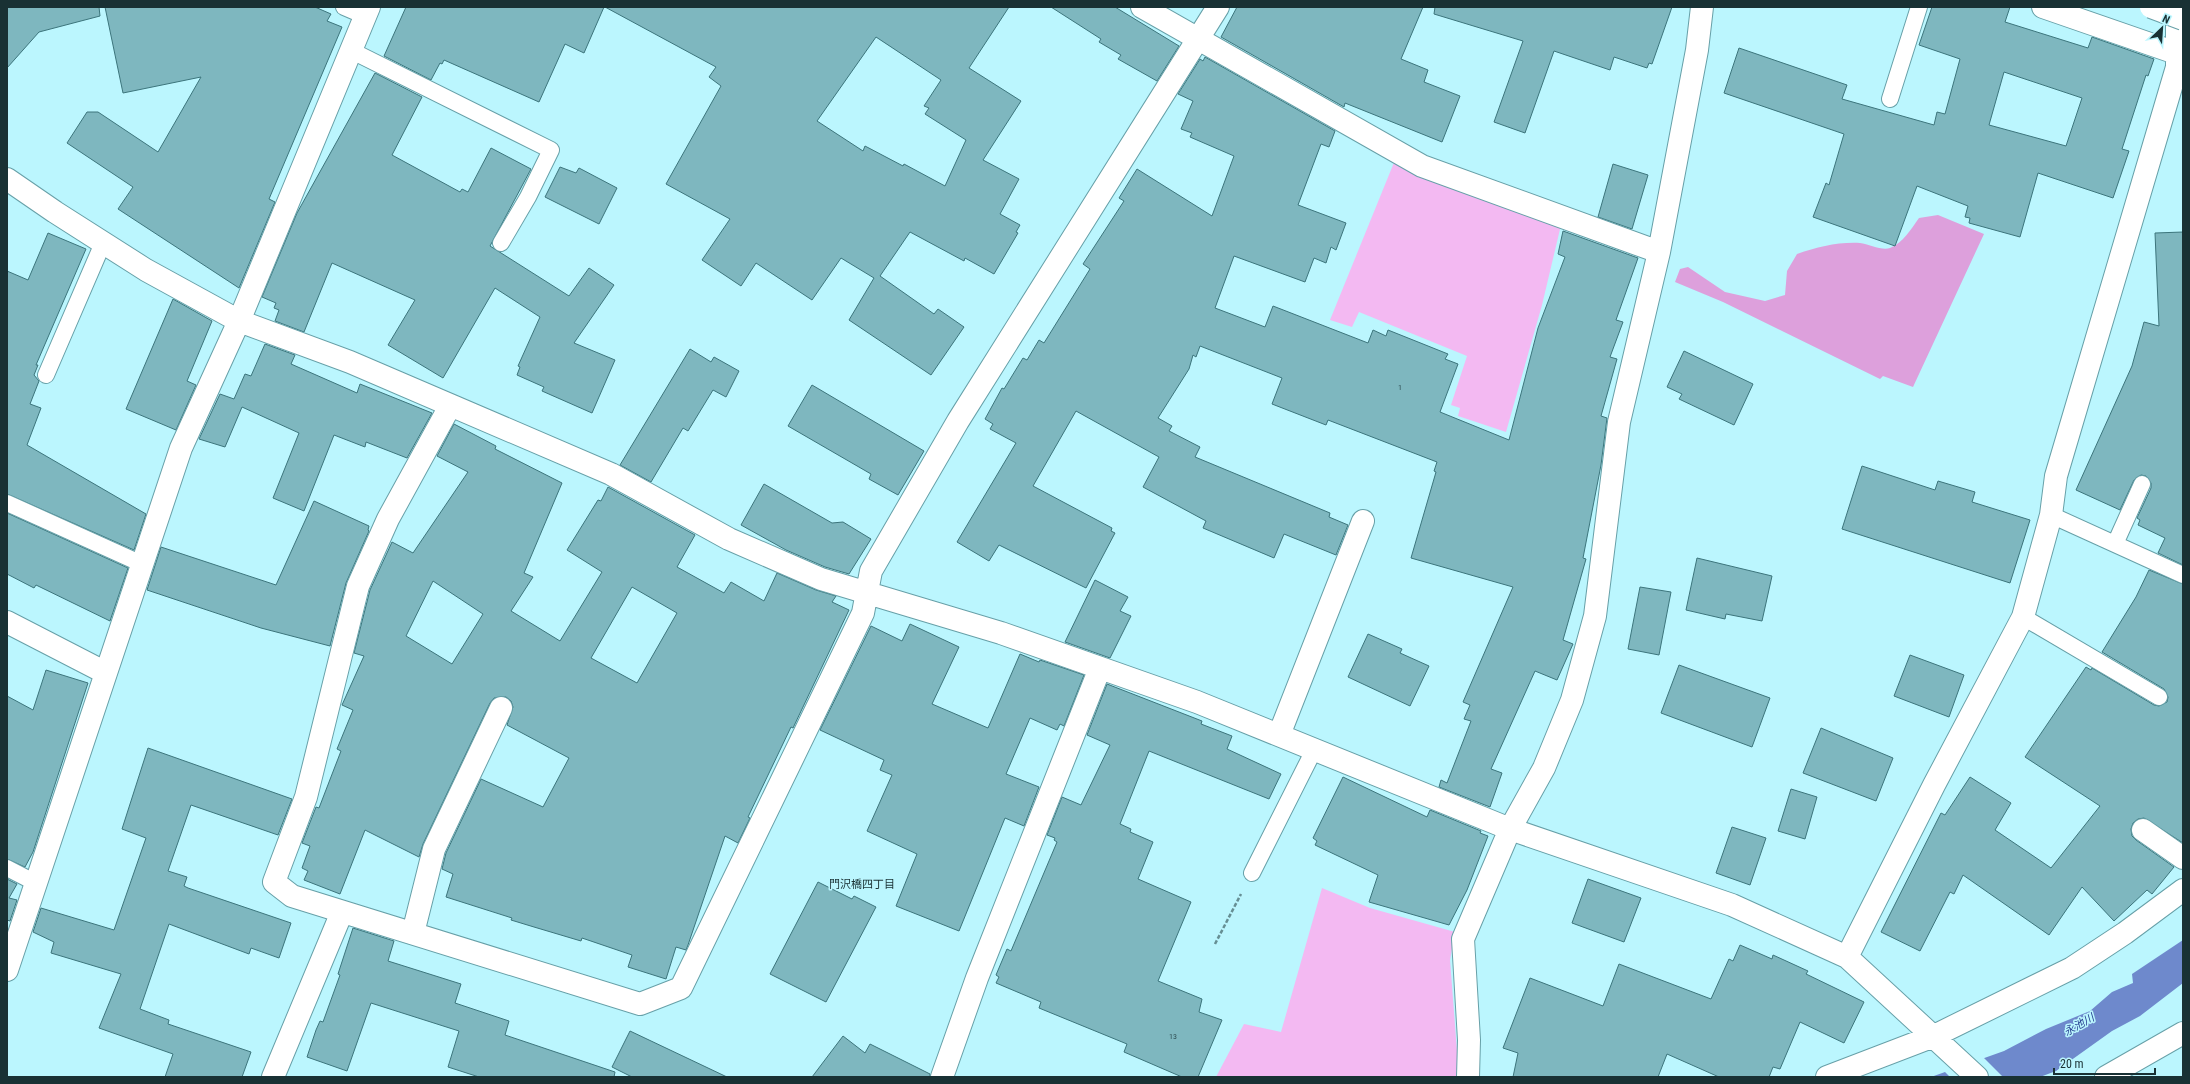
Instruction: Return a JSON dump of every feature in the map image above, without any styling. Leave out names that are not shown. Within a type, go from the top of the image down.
[{"type":"street","points":[[1142,7],[1422,166],[1659,252]]},
{"type":"street","points":[[450,406],[388,519],[358,586],[306,797],[274,882],[292,896],[640,1004],[681,988],[864,612],[871,571],[958,421],[1218,7]]},
{"type":"street","points":[[1468,1077],[1469,1040],[1463,939],[1510,829],[1544,768],[1572,700],[1595,616],[1619,422],[1659,252],[1698,50],[1702,7]]},
{"type":"street","points":[[2042,7],[2176,53]]},
{"type":"street","points":[[2151,7],[2183,19]]},
{"type":"street","points":[[1847,957],[1934,785],[2023,617],[2051,515],[2056,476],[2177,67],[2177,7]]},
{"type":"street","points":[[7,970],[181,448],[239,320],[367,11]]},
{"type":"street","points":[[7,179],[146,270],[239,320],[350,362],[611,474],[729,539],[821,579],[1002,633],[1197,702],[1510,829],[1732,905],[1847,957],[1939,1040],[1977,1077]]},
{"type":"street","points":[[1279,735],[1363,521]]},
{"type":"street","points":[[7,622],[106,673]]},
{"type":"street","points":[[942,1077],[977,978],[1100,668]]},
{"type":"street","points":[[413,933],[434,849],[501,708]]},
{"type":"street","points":[[2143,830],[2183,858]]},
{"type":"street","points":[[1827,1077],[1939,1040],[2072,968],[2125,933],[2183,890]]},
{"type":"street","points":[[273,1077],[342,912]]},
{"type":"street","points":[[2106,1077],[2183,1033]]},
{"type":"lane","points":[[344,7],[367,11]]},
{"type":"lane","points":[[1890,99],[1919,7]]},
{"type":"lane","points":[[350,50],[551,150],[528,197],[501,243]]},
{"type":"lane","points":[[46,375],[103,243]]},
{"type":"lane","points":[[2115,544],[2142,484]]},
{"type":"lane","points":[[7,503],[142,564]]},
{"type":"lane","points":[[2051,515],[2183,575]]},
{"type":"lane","points":[[2023,617],[2158,697]]},
{"type":"lane","points":[[1252,872],[1314,750]]},
{"type":"lane","points":[[7,868],[36,883]]},
{"type":"path","points":[[1215,944],[1252,872]]},
{"type":"shaded area","points":[[1395,160],[1561,225],[1542,305],[1506,432],[1458,416],[1460,408],[1451,405],[1467,356],[1359,312],[1352,327],[1330,320]]},
{"type":"shaded area","points":[[1938,215],[1984,234],[1913,387],[1883,376],[1880,379],[1723,302],[1675,282],[1680,269],[1688,267],[1725,292],[1765,301],[1785,295],[1787,271],[1797,254],[1820,247],[1843,243],[1860,243],[1887,249],[1899,243],[1919,218]]},
{"type":"shaded area","points":[[1322,888],[1370,908],[1455,932],[1450,960],[1459,1077],[1216,1077],[1244,1024],[1281,1032]]},
{"type":"water","name":"永池川","points":[[2183,940],[2183,983],[2140,1016],[2112,1031],[2056,1071],[2040,1077],[1931,1077],[2004,1051],[2046,1029],[2090,1011],[2112,992],[2133,983],[2132,974]]},
{"type":"pier","points":[[1982,1056],[2003,1077],[1950,1077],[1943,1070]]},
{"type":"building","points":[[7,7],[99,7],[100,16],[39,32],[7,68]]},
{"type":"building","points":[[105,7],[315,7],[331,14],[327,21],[342,27],[269,199],[275,202],[239,288],[118,209],[133,187],[67,143],[87,112],[98,112],[158,152],[201,77],[123,93]]},
{"type":"building","points":[[406,7],[604,7],[584,53],[565,44],[539,102],[444,60],[442,64],[440,63],[431,80],[384,56]]},
{"type":"building","points":[[605,7],[1009,7],[969,68],[1021,101],[983,160],[1019,179],[1000,214],[1020,225],[1016,232],[1018,233],[994,274],[965,258],[964,261],[910,232],[880,276],[934,314],[938,309],[964,327],[931,375],[849,320],[874,278],[841,258],[812,300],[756,263],[741,286],[702,260],[730,219],[666,184],[721,86],[709,77],[716,67]],"holes":[[[876,37],[941,80],[924,106],[929,108],[925,114],[966,140],[945,186],[904,164],[903,166],[865,146],[863,151],[817,121]]]},
{"type":"building","points":[[1051,7],[1115,7],[1179,46],[1157,81],[1118,59],[1121,55],[1099,42],[1101,39]]},
{"type":"building","points":[[1237,7],[1423,7],[1401,59],[1428,70],[1424,82],[1460,96],[1442,142],[1345,103],[1344,107],[1221,37]]},
{"type":"building","points":[[1435,7],[1672,7],[1652,64],[1649,63],[1647,68],[1614,57],[1610,70],[1554,51],[1525,133],[1494,122],[1523,41],[1434,14]]},
{"type":"building","points":[[1932,7],[2010,7],[2005,22],[2088,48],[2092,37],[2154,59],[2148,76],[2146,75],[2122,149],[2129,151],[2113,198],[2038,173],[2020,237],[1969,223],[1970,218],[1965,217],[1968,206],[1917,186],[1895,246],[1813,217],[1826,183],[1829,185],[1844,134],[1724,93],[1739,48],[1847,85],[1842,99],[1934,125],[1937,112],[1945,114],[1960,59],[1919,45]],"holes":[[[2004,72],[2082,98],[2066,146],[1989,125]]]},
{"type":"building","points":[[1205,57],[1335,131],[1329,147],[1321,144],[1298,205],[1346,223],[1336,250],[1331,247],[1326,263],[1314,258],[1305,282],[1234,256],[1215,308],[1265,327],[1273,306],[1368,343],[1373,330],[1386,336],[1388,330],[1448,354],[1445,359],[1458,364],[1440,412],[1509,440],[1538,328],[1565,257],[1558,254],[1563,231],[1638,258],[1616,320],[1623,322],[1610,357],[1617,359],[1601,416],[1607,418],[1601,465],[1583,558],[1586,559],[1563,640],[1573,644],[1557,680],[1535,671],[1491,769],[1502,773],[1490,807],[1439,787],[1441,780],[1447,783],[1471,721],[1464,719],[1470,705],[1463,702],[1513,587],[1411,558],[1436,472],[1434,471],[1437,462],[1328,420],[1326,425],[1272,404],[1282,378],[1200,346],[1196,357],[1193,355],[1189,369],[1158,418],[1172,426],[1169,431],[1200,447],[1195,457],[1330,513],[1329,517],[1348,525],[1336,555],[1284,534],[1274,558],[1203,528],[1206,521],[1143,487],[1159,457],[1076,411],[1033,486],[1112,528],[1111,531],[1115,533],[1086,588],[999,545],[989,561],[957,542],[1016,443],[990,429],[993,424],[985,419],[1002,388],[1004,389],[1023,358],[1027,360],[1039,340],[1044,343],[1090,269],[1083,264],[1124,201],[1119,198],[1137,169],[1212,216],[1234,156],[1190,137],[1192,133],[1181,129],[1193,101],[1178,94],[1200,59],[1203,61]]},
{"type":"building","points":[[375,73],[422,97],[392,155],[460,192],[462,189],[468,192],[491,148],[531,169],[490,246],[569,296],[589,268],[614,285],[574,343],[615,360],[592,413],[542,391],[544,387],[517,375],[520,367],[518,366],[540,317],[495,288],[443,378],[388,345],[415,300],[332,263],[304,332],[275,321],[279,310],[274,308],[276,303],[262,297],[297,213]]},
{"type":"building","points":[[1613,164],[1648,175],[1632,229],[1598,217]]},
{"type":"building","points":[[560,167],[576,173],[579,168],[617,188],[599,224],[545,197]]},
{"type":"building","points":[[2183,232],[2183,565],[2158,553],[2165,538],[2138,525],[2140,520],[2137,518],[2151,488],[2151,483],[2146,476],[2141,475],[2134,480],[2120,510],[2076,490],[2132,366],[2144,322],[2159,326],[2155,233]]},
{"type":"building","points":[[48,233],[86,249],[36,365],[38,365],[34,375],[39,381],[30,404],[41,408],[27,445],[146,514],[134,550],[7,494],[7,271],[28,280]]},
{"type":"building","points":[[173,299],[212,321],[187,381],[196,385],[176,430],[126,409]]},
{"type":"building","points":[[265,344],[295,355],[291,364],[357,393],[360,384],[432,413],[407,458],[366,442],[365,447],[334,435],[304,511],[273,498],[299,433],[242,407],[225,447],[199,439],[220,394],[234,399],[245,374],[251,376]]},
{"type":"building","points":[[690,349],[711,362],[714,357],[739,371],[726,397],[713,390],[688,431],[683,428],[651,482],[620,465]]},
{"type":"building","points":[[1684,351],[1753,384],[1734,425],[1679,399],[1682,394],[1667,387]]},
{"type":"building","points":[[812,385],[924,451],[898,495],[869,479],[871,474],[788,426]]},
{"type":"building","points":[[454,424],[496,446],[495,449],[562,483],[524,573],[533,577],[511,611],[560,641],[602,572],[567,550],[598,500],[601,501],[608,487],[695,535],[677,567],[724,593],[731,582],[764,601],[777,573],[816,590],[836,596],[832,602],[849,610],[793,728],[791,727],[748,817],[750,818],[738,843],[725,836],[686,950],[676,947],[666,979],[628,967],[632,955],[582,938],[581,941],[511,920],[512,918],[446,897],[453,874],[442,869],[446,853],[481,779],[543,807],[569,758],[507,725],[513,707],[511,701],[506,697],[494,698],[490,703],[423,844],[419,857],[365,830],[340,894],[304,880],[308,871],[302,868],[310,846],[302,843],[316,807],[319,808],[341,751],[337,749],[353,710],[342,705],[364,656],[354,653],[370,590],[392,542],[413,553],[468,472],[437,456]],"holes":[[[433,581],[483,614],[452,664],[406,636]],[[632,587],[677,613],[637,683],[591,658]]]},
{"type":"building","points":[[1862,466],[1935,490],[1938,481],[1975,492],[1972,502],[2030,520],[2010,583],[1842,529]]},
{"type":"building","points":[[764,484],[832,523],[843,522],[871,539],[849,574],[825,567],[786,550],[741,525]]},
{"type":"building","points":[[314,501],[369,526],[369,531],[346,583],[330,646],[261,628],[147,590],[161,547],[276,585]]},
{"type":"building","points":[[7,513],[128,568],[110,621],[36,585],[34,588],[7,574]]},
{"type":"building","points":[[1697,558],[1772,576],[1762,621],[1726,614],[1725,619],[1686,610]]},
{"type":"building","points":[[2149,570],[2183,584],[2183,843],[2144,818],[2138,819],[2133,823],[2131,829],[2132,836],[2136,840],[2174,867],[2152,894],[2147,890],[2114,921],[2082,887],[2049,935],[1963,875],[1954,894],[1950,892],[1920,951],[1881,932],[1941,813],[1945,815],[1970,777],[2011,803],[1995,830],[2051,868],[2100,806],[2025,757],[2086,667],[2091,670],[2092,668],[2154,705],[2159,706],[2167,702],[2168,697],[2164,689],[2102,652],[2136,597]]},
{"type":"building","points":[[1095,580],[1128,597],[1120,611],[1131,616],[1110,658],[1065,642]]},
{"type":"building","points":[[1640,587],[1671,592],[1659,655],[1628,649]]},
{"type":"building","points":[[910,624],[959,647],[932,704],[988,728],[1020,654],[1039,662],[1040,660],[1084,675],[1064,726],[1060,724],[1057,730],[1030,718],[1006,774],[1039,787],[1024,826],[1005,818],[959,931],[896,906],[917,854],[867,831],[892,775],[880,770],[884,760],[820,730],[871,626],[902,641]]},
{"type":"building","points":[[1368,634],[1402,649],[1400,653],[1429,666],[1410,706],[1348,677]]},
{"type":"building","points":[[1910,655],[1964,675],[1949,717],[1894,696]]},
{"type":"building","points":[[1679,665],[1770,698],[1752,747],[1661,713]]},
{"type":"building","points":[[46,670],[88,683],[33,852],[25,867],[7,859],[7,696],[33,710]]},
{"type":"building","points":[[1107,684],[1202,721],[1201,724],[1232,736],[1227,749],[1281,774],[1269,799],[1149,751],[1120,824],[1131,829],[1130,832],[1153,842],[1138,879],[1191,902],[1158,981],[1202,999],[1199,1012],[1222,1020],[1198,1077],[1182,1077],[1124,1052],[1127,1044],[1039,1008],[1041,1002],[996,983],[999,977],[996,975],[1007,949],[1011,951],[1057,842],[1054,840],[1055,838],[1047,835],[1062,797],[1081,805],[1110,745],[1087,735]]},
{"type":"building","points":[[1821,728],[1893,758],[1876,801],[1803,773]]},
{"type":"building","points":[[148,748],[292,799],[278,835],[191,805],[168,871],[187,877],[184,886],[188,888],[291,923],[279,958],[251,948],[249,954],[169,924],[140,1009],[169,1020],[168,1024],[251,1052],[242,1077],[165,1077],[173,1054],[99,1028],[121,974],[51,953],[54,942],[33,932],[41,908],[114,930],[146,838],[122,829]]},
{"type":"building","points":[[1343,777],[1427,817],[1430,810],[1481,831],[1480,833],[1488,836],[1467,890],[1449,925],[1369,902],[1378,875],[1315,845],[1317,841],[1313,838]]},
{"type":"building","points":[[1791,789],[1817,797],[1805,839],[1778,831]]},
{"type":"building","points":[[1732,827],[1766,838],[1750,885],[1716,873]]},
{"type":"building","points":[[7,879],[17,884],[9,898],[17,900],[10,921],[7,920]]},
{"type":"building","points":[[1588,879],[1641,898],[1624,942],[1572,923]]},
{"type":"building","points":[[818,882],[852,899],[854,896],[876,907],[826,1002],[770,974]]},
{"type":"building","points":[[353,928],[394,941],[388,961],[461,984],[455,1003],[509,1021],[505,1035],[615,1072],[614,1077],[479,1077],[448,1067],[459,1031],[371,1003],[347,1071],[307,1057],[320,1021],[323,1022],[340,975],[338,974]]},
{"type":"building","points":[[1740,945],[1772,959],[1773,955],[1808,971],[1806,974],[1864,1002],[1844,1043],[1800,1022],[1780,1069],[1773,1067],[1769,1077],[1719,1077],[1667,1054],[1658,1077],[1513,1077],[1518,1053],[1503,1048],[1530,978],[1603,1006],[1619,964],[1711,999],[1729,959],[1733,961]]},
{"type":"building","points":[[630,1031],[727,1077],[632,1077],[612,1067]]},
{"type":"building","points":[[843,1036],[865,1053],[870,1044],[930,1074],[930,1077],[812,1077]]},
{"type":"district","name":"門沢橋四丁目","points":[[862,884]]}]
